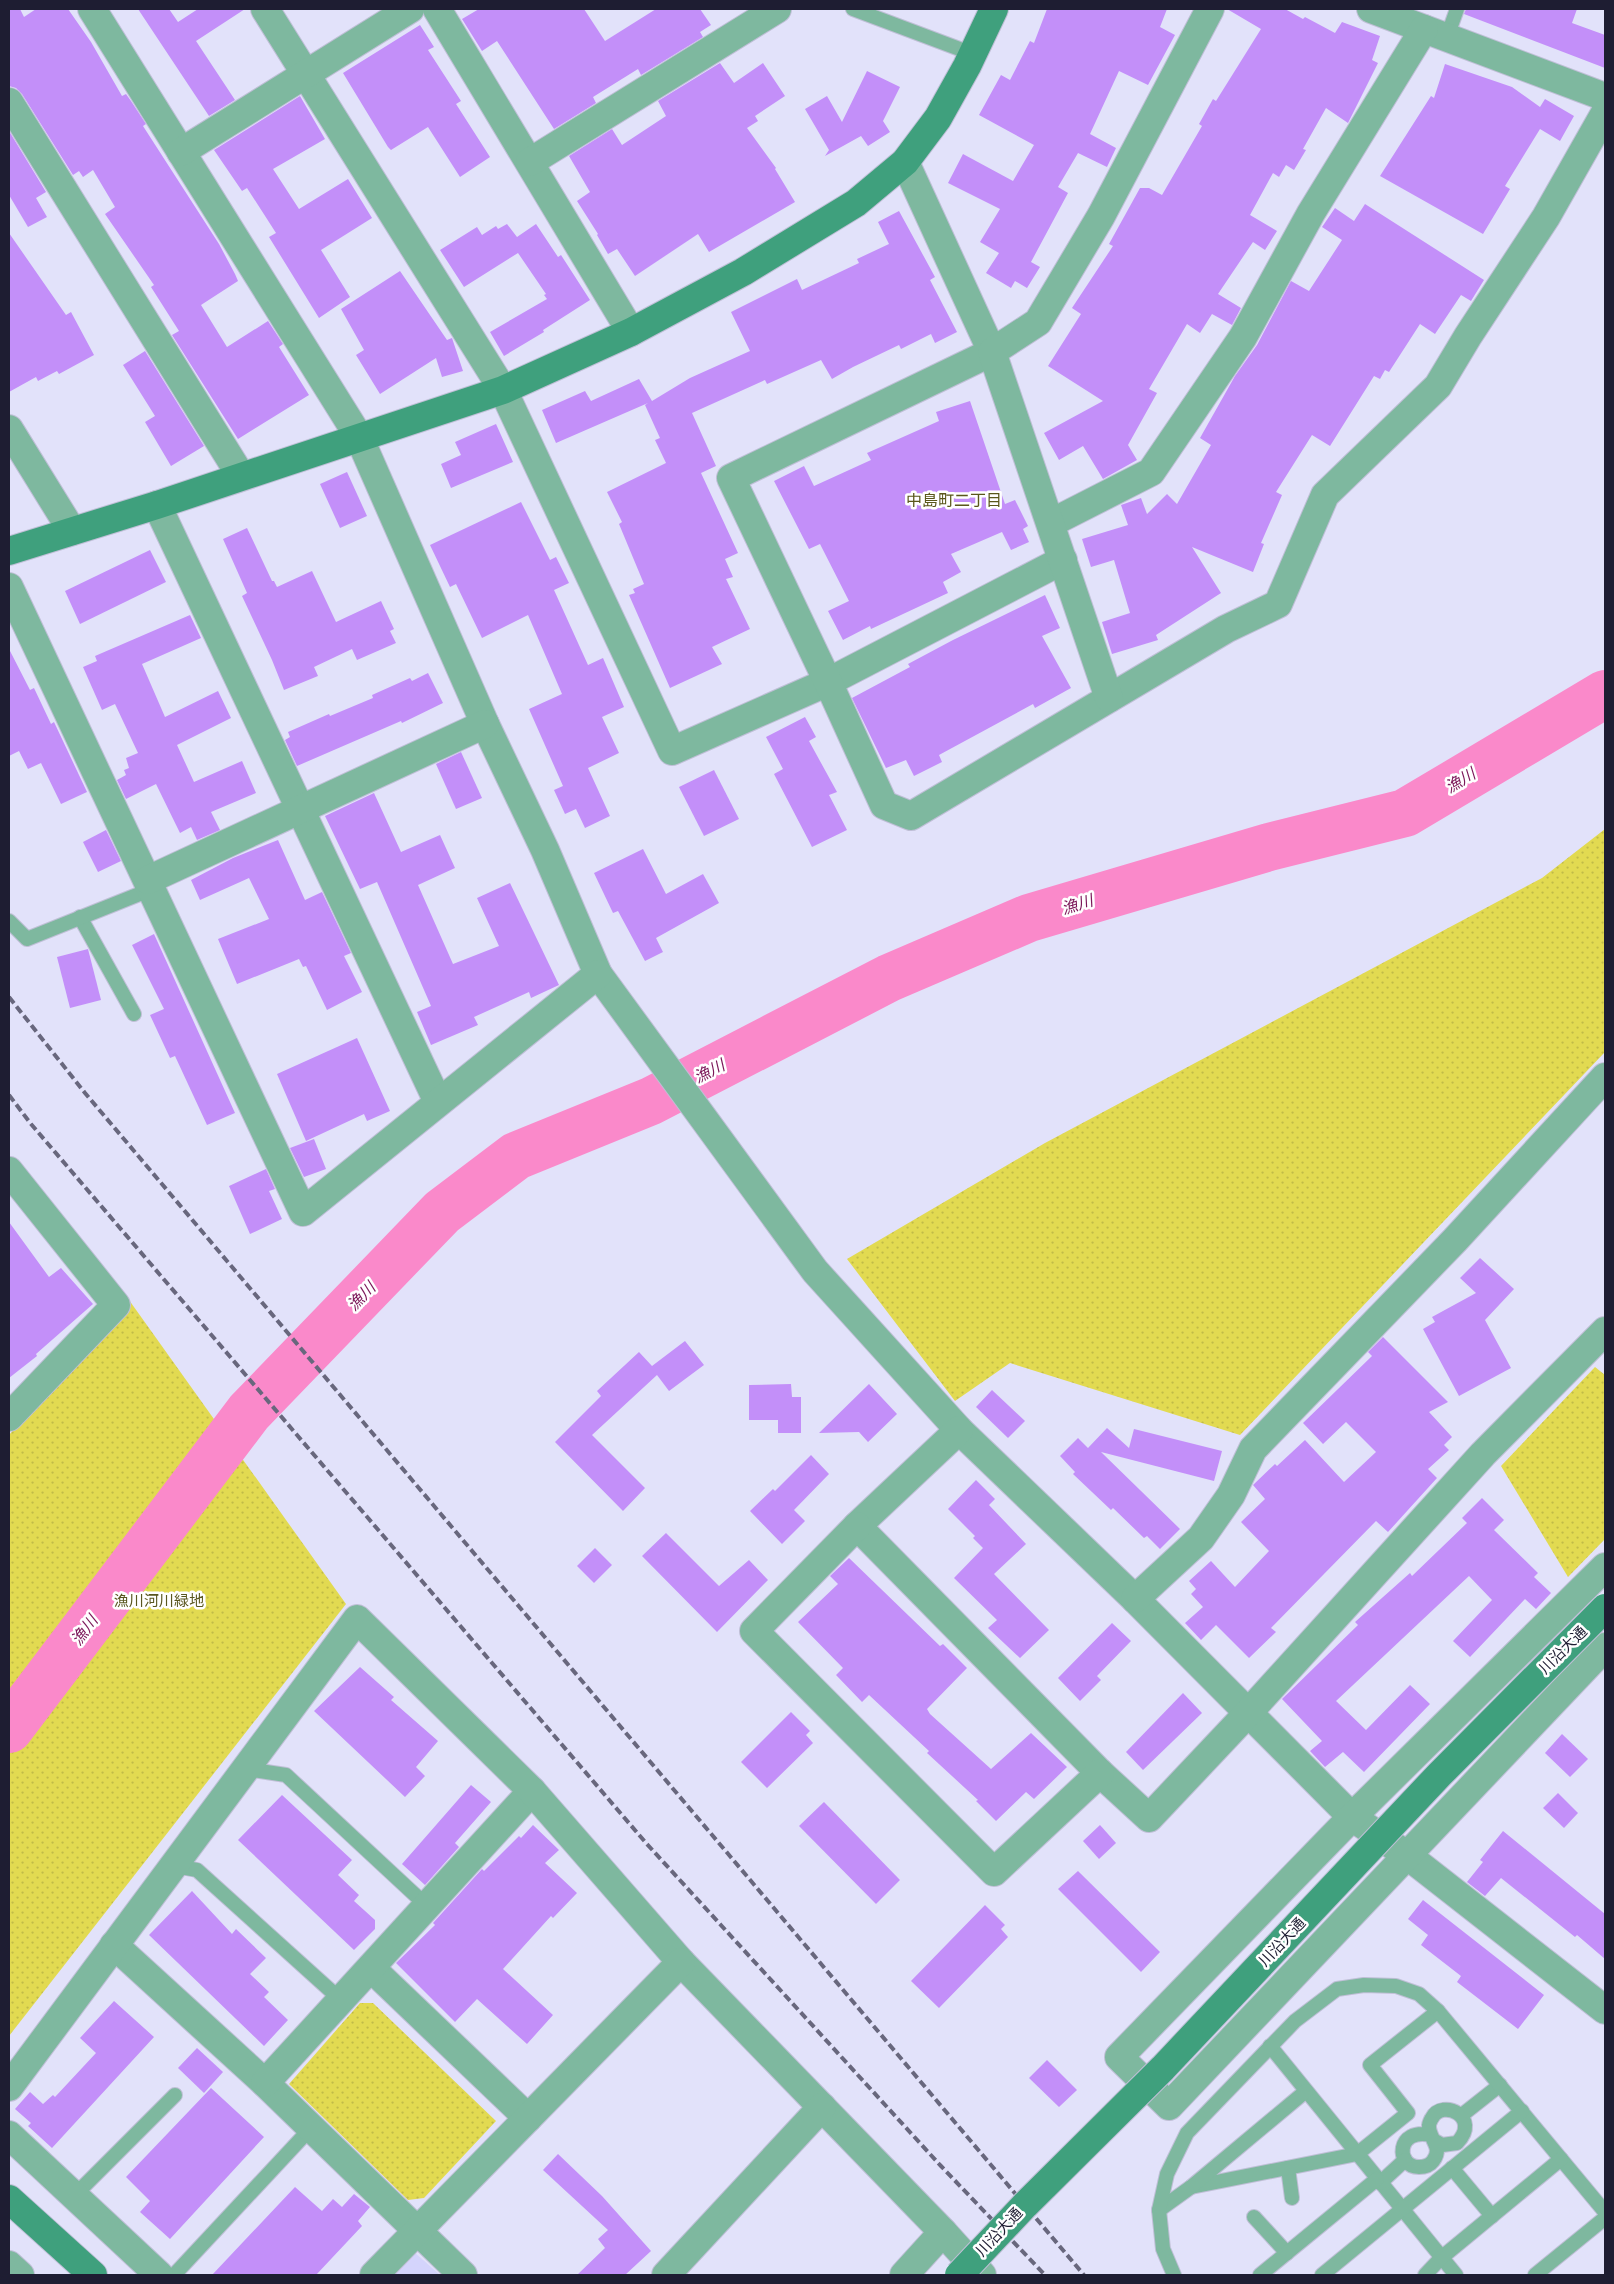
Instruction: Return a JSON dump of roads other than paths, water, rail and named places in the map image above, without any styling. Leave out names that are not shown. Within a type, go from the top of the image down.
[{"type":"street","points":[[92,9],[359,437],[485,724],[545,850],[598,974],[815,1271],[960,1430],[1134,1599],[1352,1817],[1408,1856],[1605,2010]]},
{"type":"street","points":[[265,9],[503,390],[672,751],[828,682],[1064,560]]},
{"type":"street","points":[[181,152],[306,72],[410,9]]},
{"type":"street","points":[[437,9],[632,332]]},
{"type":"street","points":[[530,162],[776,9]]},
{"type":"street","points":[[9,551],[158,505],[503,390],[632,332],[743,272],[856,203],[904,162],[938,118],[973,54],[994,9]]},
{"type":"street","points":[[1210,9],[1100,216],[1038,322],[992,352],[732,478],[884,805],[911,816],[1226,629],[1278,604],[1325,494],[1438,386],[1468,336],[1546,217],[1605,113]]},
{"type":"street","points":[[1371,9],[1605,97]]},
{"type":"street","points":[[1051,524],[1151,472],[1243,337],[1311,213],[1435,33]]},
{"type":"street","points":[[9,102],[241,476]]},
{"type":"street","points":[[904,162],[992,352],[1064,560],[1109,698]]},
{"type":"street","points":[[9,429],[72,531]]},
{"type":"street","points":[[158,505],[302,808],[438,1102]]},
{"type":"street","points":[[9,587],[303,1212],[598,974]]},
{"type":"street","points":[[150,885],[302,808],[485,724]]},
{"type":"street","points":[[1134,1599],[1200,1538],[1231,1495],[1253,1449],[1455,1240],[1605,1077]]},
{"type":"street","points":[[9,1171],[116,1305],[9,1417]]},
{"type":"street","points":[[857,1526],[1100,1773],[1149,1818],[1248,1713],[1483,1454],[1605,1330]]},
{"type":"street","points":[[960,1430],[857,1526],[754,1631],[994,1872],[1100,1773]]},
{"type":"street","points":[[1605,1567],[1352,1817],[1119,2057],[1169,2106],[1605,1648]]},
{"type":"street","name":"川沿大通","points":[[958,2275],[1025,2205],[1163,2068],[1440,1774],[1605,1608]]},
{"type":"street","points":[[9,2087],[358,1619],[532,1790],[681,1962],[982,2275]]},
{"type":"street","points":[[266,2083],[532,1790]]},
{"type":"street","points":[[114,1945],[266,2083],[463,2275]]},
{"type":"street","points":[[374,2275],[681,1962]]},
{"type":"street","points":[[371,1968],[528,2118]]},
{"type":"street","points":[[666,2275],[822,2107]]},
{"type":"street","points":[[9,2135],[159,2275]]},
{"type":"street","points":[[9,2199],[93,2275]]},
{"type":"street","points":[[904,2275],[942,2232]]},
{"type":"lane","points":[[853,9],[973,54]]},
{"type":"lane","points":[[1435,33],[1457,9]]},
{"type":"lane","points":[[9,922],[27,939],[150,885]]},
{"type":"lane","points":[[80,917],[134,1014]]},
{"type":"lane","points":[[246,1769],[286,1775],[427,1906]]},
{"type":"lane","points":[[175,1866],[197,1870],[341,2000]]},
{"type":"lane","points":[[1174,2275],[1163,2249],[1159,2210],[1167,2174],[1187,2133],[1295,2021],[1337,1989],[1364,1985],[1396,1986],[1419,1994],[1438,2011],[1605,2212]]},
{"type":"lane","points":[[1190,2187],[1357,2154],[1408,2113],[1370,2066],[1438,2011]]},
{"type":"lane","points":[[1270,2046],[1456,2275]]},
{"type":"lane","points":[[1462,2116],[1500,2085]]},
{"type":"lane","points":[[1159,2210],[1190,2187],[1306,2091]]},
{"type":"lane","points":[[74,2196],[175,2095]]},
{"type":"lane","points":[[1433,2138],[1429,2125],[1434,2115],[1442,2110],[1453,2110],[1462,2116],[1466,2130],[1458,2143],[1442,2145],[1433,2138],[1420,2132],[1411,2135],[1404,2142],[1402,2151],[1405,2160],[1418,2168],[1432,2163],[1436,2156],[1433,2138]]},
{"type":"lane","points":[[1322,2275],[1522,2111]]},
{"type":"lane","points":[[174,2275],[311,2128]]},
{"type":"lane","points":[[1425,2275],[1442,2258],[1561,2159]]},
{"type":"lane","points":[[1260,2275],[1405,2160]]},
{"type":"lane","points":[[1288,2168],[1292,2198]]},
{"type":"lane","points":[[1452,2168],[1492,2216]]},
{"type":"lane","points":[[1254,2217],[1287,2253]]},
{"type":"lane","points":[[1538,2274],[1605,2218]]},
{"type":"waterway","name":"漁川","points":[[9,1729],[249,1412],[442,1212],[516,1156],[651,1101],[889,978],[1029,918],[1269,847],[1405,813],[1605,694]]},
{"type":"railway","points":[[9,997],[85,1093],[1084,2275]]},
{"type":"railway","points":[[9,1095],[31,1124],[646,1843],[940,2165],[1045,2275]]},
{"type":"district","name":"中島町二丁目","points":[[954,500]]},
{"type":"park label","name":"漁川河川緑地","points":[[159,1601]]}]
